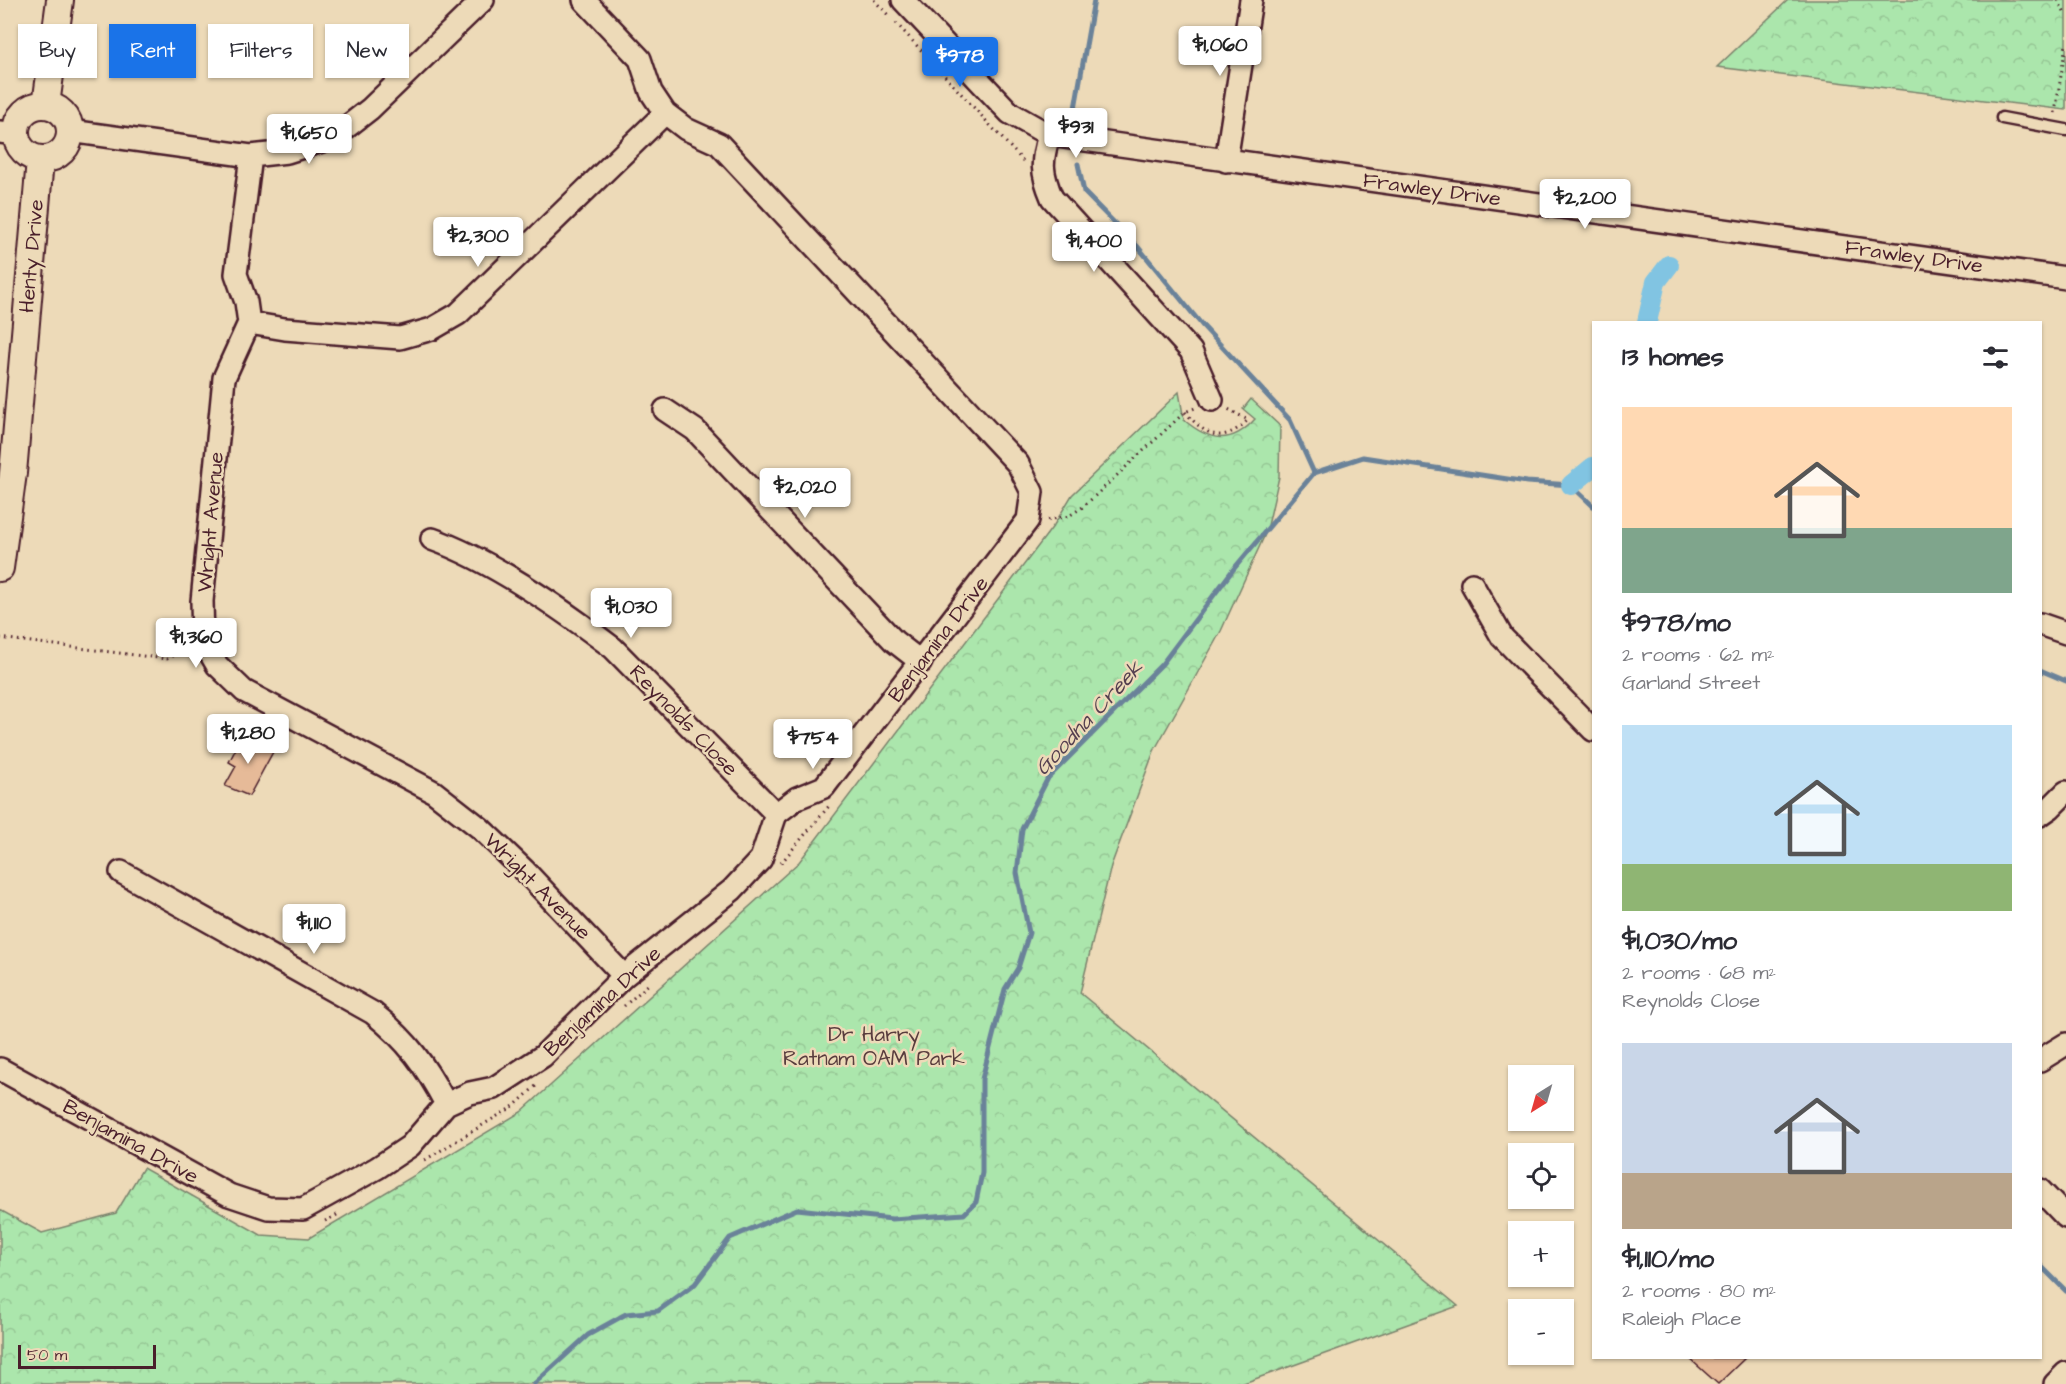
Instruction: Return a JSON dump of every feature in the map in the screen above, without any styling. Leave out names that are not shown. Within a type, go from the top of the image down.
[{"type":"street","points":[[46,105],[60,0]]},
{"type":"street","points":[[70,131],[251,156],[287,152],[334,137],[370,109],[483,0]]},
{"type":"street","points":[[584,0],[640,59],[651,92],[665,113],[686,129],[719,144],[1018,464],[1032,492],[1037,524]]},
{"type":"street","points":[[903,0],[1010,113],[1049,135],[1042,159],[1043,177],[1052,198],[1191,351],[1212,400]]},
{"type":"street","points":[[1226,161],[1251,0]]},
{"type":"street","points":[[46,105],[62,112],[70,131],[68,144],[63,151],[56,156],[40,160],[23,151],[8,133],[28,109],[46,105]]},
{"type":"street","points":[[251,156],[236,274],[246,302],[249,323],[285,329],[400,338],[432,329],[458,314],[665,113]]},
{"type":"street","name":"Frawley Drive","points":[[1049,135],[2066,278]]},
{"type":"street","name":"Henty Drive","points":[[0,568],[13,473],[40,160]]},
{"type":"street","name":"Wright Avenue","points":[[249,323],[224,378],[202,601],[203,641],[216,665],[244,691],[434,792],[480,828],[524,870],[624,976]]},
{"type":"street","points":[[665,410],[695,430],[894,641],[921,662]]},
{"type":"street","name":"Benjamina Drive","points":[[0,1069],[229,1195],[268,1208],[303,1209],[377,1168],[410,1146],[446,1104],[470,1093],[494,1088],[543,1056],[624,976],[732,890],[761,859],[776,814],[797,798],[824,787],[921,662],[1037,524]]},
{"type":"street","name":"Reynolds Close","points":[[432,539],[464,550],[586,627],[613,648],[776,814]]},
{"type":"street","points":[[1472,584],[1502,637],[1592,729]]},
{"type":"street","points":[[2042,625],[2066,633]]},
{"type":"street","points":[[2042,813],[2066,792]]},
{"type":"street","points":[[121,872],[373,1013],[402,1036],[431,1074],[446,1104]]},
{"type":"street","points":[[2042,1059],[2066,1044]]},
{"type":"street","points":[[2042,1192],[2066,1217]]},
{"type":"street","points":[[2055,1384],[2066,1373]]},
{"type":"lane","points":[[2002,118],[2066,130]]},
{"type":"path","points":[[874,0],[1025,163],[1043,177]]},
{"type":"path","points":[[2058,0],[2066,16]]},
{"type":"path","points":[[2053,126],[2066,44]]},
{"type":"path","points":[[1037,524],[1069,516],[1083,507],[1185,412],[1212,400],[1248,420],[1238,429],[1225,435],[1212,435],[1199,428],[1185,412]]},
{"type":"path","points":[[1037,524],[1049,520]]},
{"type":"path","points":[[0,638],[167,659],[203,641]]},
{"type":"path","points":[[775,869],[792,854],[835,798]]},
{"type":"path","points":[[619,1011],[653,980]]},
{"type":"path","points":[[421,1163],[514,1106],[541,1082]]},
{"type":"path","points":[[322,1222],[350,1207]]},
{"type":"green space","points":[[1788,0],[2066,0],[2066,110],[1717,67]]},
{"type":"green space","name":"Dr Harry Ratnam OAM Park","points":[[1179,392],[1184,420],[1202,432],[1220,438],[1237,434],[1255,419],[1243,409],[1251,399],[1280,426],[1279,477],[1267,530],[1221,631],[1154,751],[1111,866],[1080,993],[1458,1306],[1241,1384],[0,1384],[0,1210],[42,1233],[116,1213],[143,1168],[261,1235],[309,1238],[521,1112],[799,862],[1054,525],[1072,495]]},
{"type":"building","points":[[252,738],[274,750],[249,796],[225,786],[236,766],[229,762],[241,739],[249,743]]},
{"type":"building","points":[[1690,1359],[1744,1359],[1718,1384]]},
{"type":"waterway","points":[[1071,131],[1094,0]]},
{"type":"waterway","points":[[1078,164],[1084,192],[1138,247],[1202,325],[1290,420],[1314,473]]},
{"type":"waterway","points":[[1647,321],[1656,282],[1669,265]]},
{"type":"waterway","name":"Goodna Creek","points":[[534,1384],[588,1335],[626,1314],[658,1311],[695,1284],[730,1238],[797,1209],[892,1219],[964,1214],[976,1202],[982,1173],[982,1079],[1005,989],[1018,968],[1029,933],[1017,873],[1022,829],[1048,778],[1162,664],[1232,571],[1314,473],[1363,457],[1527,482],[1571,485],[1592,505]]},
{"type":"waterway","points":[[1571,485],[1592,468]]},
{"type":"waterway","name":"Goodna Creek","points":[[2042,671],[2066,681]]},
{"type":"waterway","points":[[2042,1267],[2066,1291]]}]
